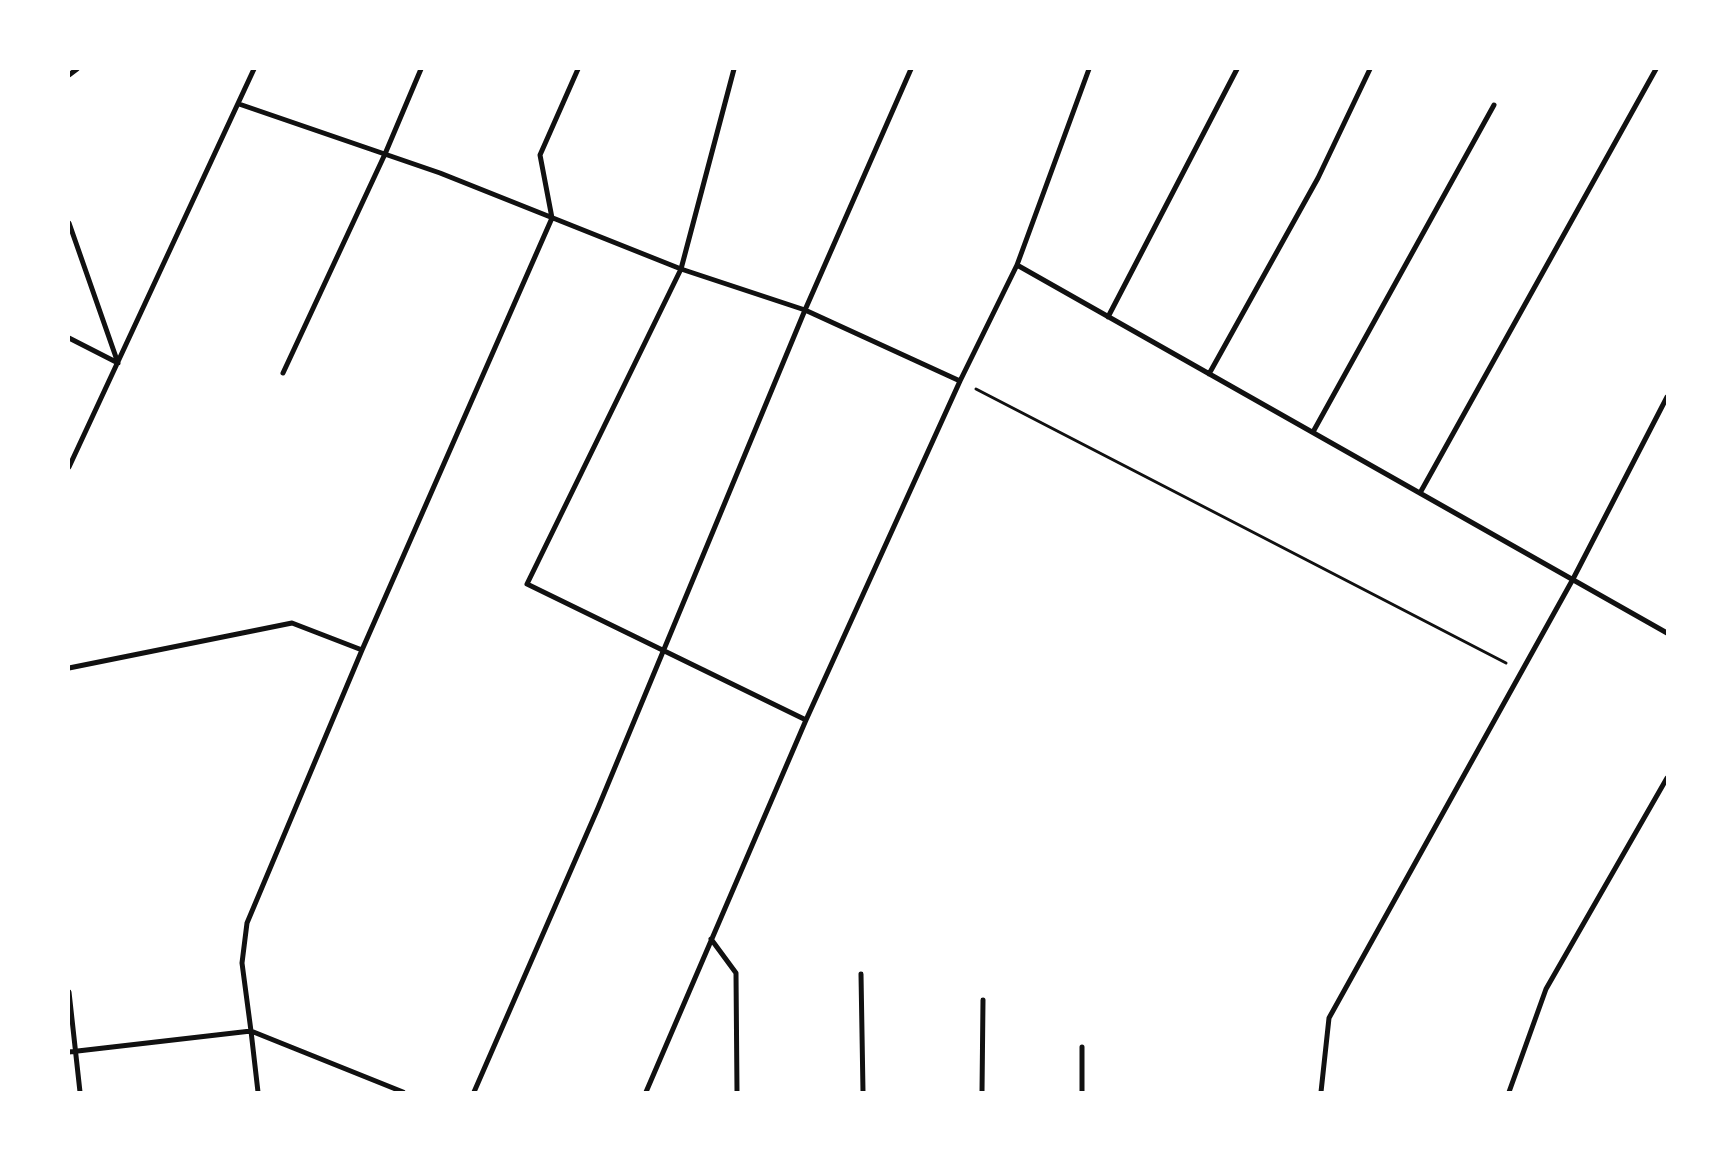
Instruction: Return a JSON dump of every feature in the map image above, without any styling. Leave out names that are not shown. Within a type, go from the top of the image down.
[{"type":"street","points":[[69,75],[77,69]]},
{"type":"street","points":[[69,467],[254,69]]},
{"type":"street","points":[[283,373],[386,154],[421,69]]},
{"type":"street","points":[[258,1092],[242,963],[247,924],[362,650],[552,218],[540,155],[578,69]]},
{"type":"street","points":[[734,69],[681,269],[527,584],[806,720]]},
{"type":"street","points":[[474,1092],[598,808],[805,310],[911,69]]},
{"type":"street","points":[[646,1092],[806,720],[960,380],[1017,265],[1089,69]]},
{"type":"street","points":[[1108,317],[1237,69]]},
{"type":"street","points":[[1209,374],[1318,178],[1370,69]]},
{"type":"street","points":[[1420,492],[1656,69]]},
{"type":"street","points":[[238,104],[440,172],[681,269],[805,310],[960,380]]},
{"type":"street","points":[[1313,432],[1494,104]]},
{"type":"street","points":[[69,223],[118,364]]},
{"type":"street","points":[[1017,265],[1667,632]]},
{"type":"street","points":[[69,338],[118,364]]},
{"type":"street","points":[[1321,1092],[1329,1018],[1523,671],[1667,397]]},
{"type":"street","points":[[69,668],[292,623],[362,650]]},
{"type":"street","points":[[1509,1092],[1546,989],[1667,778]]},
{"type":"street","points":[[711,939],[736,973],[737,1092]]},
{"type":"street","points":[[861,974],[863,1092]]},
{"type":"street","points":[[69,992],[80,1092]]},
{"type":"street","points":[[982,1000],[982,1092]]},
{"type":"street","points":[[69,1052],[250,1031],[403,1092]]},
{"type":"street","points":[[1082,1047],[1082,1092]]},
{"type":"path","points":[[960,380],[1523,671]]}]
